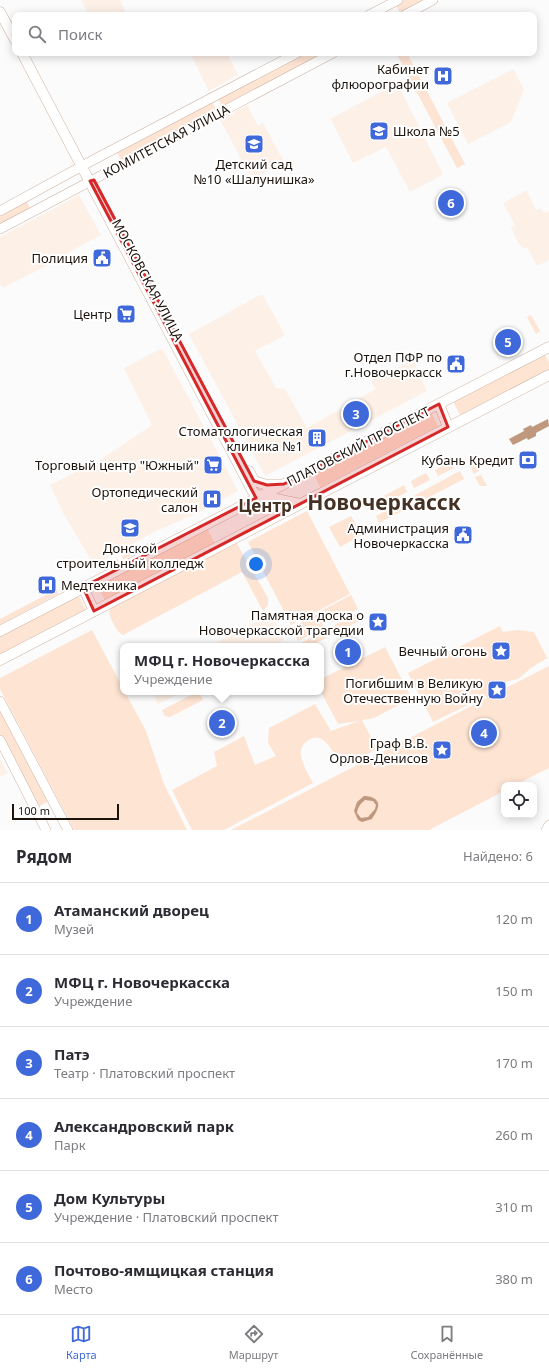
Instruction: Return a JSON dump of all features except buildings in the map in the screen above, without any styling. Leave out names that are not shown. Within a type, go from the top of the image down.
[{"type":"main road","points":[[0,3],[12,26]]},
{"type":"main road","points":[[0,12],[12,34]]},
{"type":"main road","name":"МОСКОВСКАЯ УЛИЦА","points":[[24,56],[254,481],[267,485],[284,484]]},
{"type":"main road","name":"МОСКОВСКАЯ УЛИЦА","points":[[28,56],[84,166]]},
{"type":"main road","name":"МОСКОВСКАЯ УЛИЦА","points":[[92,180],[254,492],[257,495],[262,496]]},
{"type":"main road","name":"ПЛАТОВСКИЙ ПРОСПЕКТ","points":[[0,631],[549,346]]},
{"type":"main road","name":"ПЛАТОВСКИЙ ПРОСПЕКТ","points":[[0,660],[549,375]]},
{"type":"main road","name":"ПЛАТОВСКИЙ ПРОСПЕКТ","points":[[439,404],[448,427]]},
{"type":"main road","points":[[242,505],[248,497],[250,483]]},
{"type":"main road","points":[[262,496],[300,504]]},
{"type":"main road","points":[[83,587],[94,611]]},
{"type":"street","points":[[375,12],[398,0]]},
{"type":"street","points":[[411,12],[433,0]]},
{"type":"street","name":"КОМИТЕТСКАЯ УЛИЦА","points":[[0,211],[291,56]]},
{"type":"street","name":"КОМИТЕТСКАЯ УЛИЦА","points":[[0,229],[327,56]]},
{"type":"street","points":[[0,701],[68,830]]},
{"type":"street","points":[[0,740],[46,830]]},
{"type":"street","points":[[546,830],[549,825]]},
{"type":"highlighted area","points":[[94,180],[254,481],[267,485],[284,484],[439,404],[448,427],[94,611],[83,587],[256,498],[90,181]]},
{"type":"shaded area","points":[[81,0],[120,0],[125,11],[123,12],[87,12]]},
{"type":"shaded area","points":[[402,0],[430,0],[407,12],[400,12],[395,3]]},
{"type":"shaded area","points":[[192,56],[228,56],[238,75],[209,91]]},
{"type":"shaded area","points":[[298,56],[321,56],[223,108],[218,99]]},
{"type":"shaded area","points":[[398,56],[409,56],[465,164],[457,168]]},
{"type":"shaded area","points":[[513,69],[524,90],[511,122],[468,144],[447,103]]},
{"type":"shaded area","name":"Школа №5","points":[[397,83],[442,172],[441,176],[410,192],[386,147],[353,163],[330,118]]},
{"type":"shaded area","points":[[212,102],[217,111],[121,161],[117,152]]},
{"type":"shaded area","name":"Детский сад №10 «Шалунишка»","points":[[247,105],[258,126],[263,123],[284,162],[252,179],[220,120]]},
{"type":"shaded area","points":[[527,190],[536,210],[541,208],[544,213],[549,211],[549,260],[537,266],[527,247],[523,249],[516,239],[511,227],[515,225],[503,203]]},
{"type":"shaded area","points":[[79,195],[101,235],[71,251],[64,257],[3,288],[0,284],[0,237]]},
{"type":"shaded area","points":[[26,200],[31,210],[0,226],[0,214]]},
{"type":"shaded area","points":[[260,295],[263,295],[285,335],[255,351],[276,388],[285,389],[307,428],[376,389],[371,381],[413,360],[427,391],[265,476],[189,334]]},
{"type":"shaded area","points":[[531,315],[540,331],[536,334],[527,317]]},
{"type":"shaded area","points":[[162,348],[238,491],[191,516],[156,531],[94,565],[63,513],[50,485],[100,460],[152,425],[124,368]]},
{"type":"shaded area","points":[[544,353],[549,362],[549,370],[460,415],[452,399]]},
{"type":"shaded area","points":[[431,412],[438,426],[320,487],[313,473]]},
{"type":"shaded area","points":[[548,419],[549,426],[536,433],[536,436],[528,440],[527,438],[513,445],[509,439],[524,431],[523,429],[531,425],[532,427]]},
{"type":"shaded area","points":[[473,460],[479,471],[474,474],[468,462]]},
{"type":"shaded area","points":[[451,461],[454,468],[438,476],[435,470]]},
{"type":"shaded area","points":[[460,471],[464,479],[379,523],[376,516]]},
{"type":"shaded area","points":[[426,473],[430,480],[414,488],[411,481]]},
{"type":"shaded area","points":[[481,475],[487,486],[480,486],[475,477]]},
{"type":"shaded area","points":[[404,485],[407,492],[372,510],[369,504]]},
{"type":"shaded area","points":[[307,511],[350,594],[291,625],[248,542]]},
{"type":"shaded area","points":[[351,516],[362,535],[340,547],[329,527]]},
{"type":"shaded area","points":[[207,528],[215,544],[106,602],[97,586]]},
{"type":"shaded area","points":[[236,542],[268,598],[268,605],[263,611],[242,572],[123,635],[116,628],[109,611],[112,607]]},
{"type":"shaded area","points":[[148,543],[148,547],[123,560],[122,556]]},
{"type":"shaded area","points":[[117,558],[119,562],[104,570],[100,567]]},
{"type":"shaded area","points":[[57,589],[58,594],[0,625],[0,619]]},
{"type":"shaded area","points":[[77,593],[87,612],[0,658],[0,634]]},
{"type":"shaded area","points":[[351,595],[358,609],[333,622],[328,620],[323,610]]},
{"type":"shaded area","points":[[359,612],[363,619],[335,634],[335,625]]},
{"type":"shaded area","points":[[319,613],[323,622],[322,629],[298,641],[291,628]]},
{"type":"shaded area","points":[[271,614],[284,640],[278,643],[216,643]]},
{"type":"shaded area","points":[[500,626],[503,632],[518,630],[534,632],[547,658],[531,668],[518,679],[489,684],[496,693],[549,666],[549,768],[521,782],[501,782],[501,793],[429,830],[231,830],[487,698],[486,696],[433,722],[408,673]]},
{"type":"shaded area","points":[[92,630],[120,682],[120,695],[127,695],[146,731],[164,784],[187,830],[74,830],[0,689],[0,678]]},
{"type":"shaded area","points":[[323,632],[329,634],[330,636],[317,643],[301,643]]},
{"type":"shaded area","points":[[385,647],[411,697],[374,718],[362,720],[377,749],[341,768],[328,744],[318,738],[312,738],[303,745],[301,753],[304,766],[313,783],[224,830],[192,830],[172,790],[217,766],[214,752],[244,736],[255,765],[276,756],[268,743],[269,728],[315,704],[331,731],[359,721],[338,724],[323,695],[324,695],[324,678]]},
{"type":"shaded area","points":[[154,695],[176,695],[158,704]]},
{"type":"shaded area","points":[[191,695],[200,695],[203,700],[170,717],[165,716],[162,710]]},
{"type":"shaded area","points":[[0,709],[49,801],[38,807],[0,734]]},
{"type":"shaded area","points":[[0,759],[8,773],[0,777]]},
{"type":"shaded area","points":[[364,796],[373,798],[377,801],[378,807],[372,819],[362,822],[358,820],[354,811],[357,802]],"holes":[[[365,800],[373,801],[376,805],[375,809],[368,817],[361,818],[357,813],[362,803]]]},
{"type":"place","name":"Кабинет флюорографии","points":[[443,76]]},
{"type":"place","name":"Школа №5","points":[[379,131]]},
{"type":"place","name":"Детский сад №10 «Шалунишка»","points":[[254,144]]},
{"type":"place","name":"Почтово-ямщицкая станция","points":[[451,203]]},
{"type":"place","name":"Полиция","points":[[102,258]]},
{"type":"place","name":"Центр","points":[[126,314]]},
{"type":"place","name":"Дом Культуры","points":[[508,342]]},
{"type":"place","name":"Отдел ПФР по г.Новочеркасск","points":[[456,364]]},
{"type":"place","name":"Патэ","points":[[356,414]]},
{"type":"place","name":"Стоматологическая клиника №1","points":[[317,438]]},
{"type":"place","name":"Кубань Кредит","points":[[528,460]]},
{"type":"place","name":"Торговый центр \"Южный\"","points":[[213,465]]},
{"type":"place","name":"Ортопедический салон","points":[[212,499]]},
{"type":"place","name":"Донской строительный колледж","points":[[130,528]]},
{"type":"place","name":"Администрация Новочеркасска","points":[[463,535]]},
{"type":"place","name":"Медтехника","points":[[47,585]]},
{"type":"place","name":"Памятная доска о Новочеркасской трагедии","points":[[378,622]]},
{"type":"place","name":"Вечный огонь","points":[[501,651]]},
{"type":"place","name":"Атаманский дворец","points":[[348,652]]},
{"type":"place","name":"Погибшим в Великую Отечественную Войну","points":[[497,690]]},
{"type":"place","name":"МФЦ г. Новочеркасска","points":[[222,723]]},
{"type":"place","name":"Александровский парк","points":[[484,733]]},
{"type":"place","name":"Граф В.В. Орлов-Денисов","points":[[442,750]]},
{"type":"district","name":"Новочеркасск","points":[[384,503]]},
{"type":"district","name":"Центр","points":[[265,506]]}]
